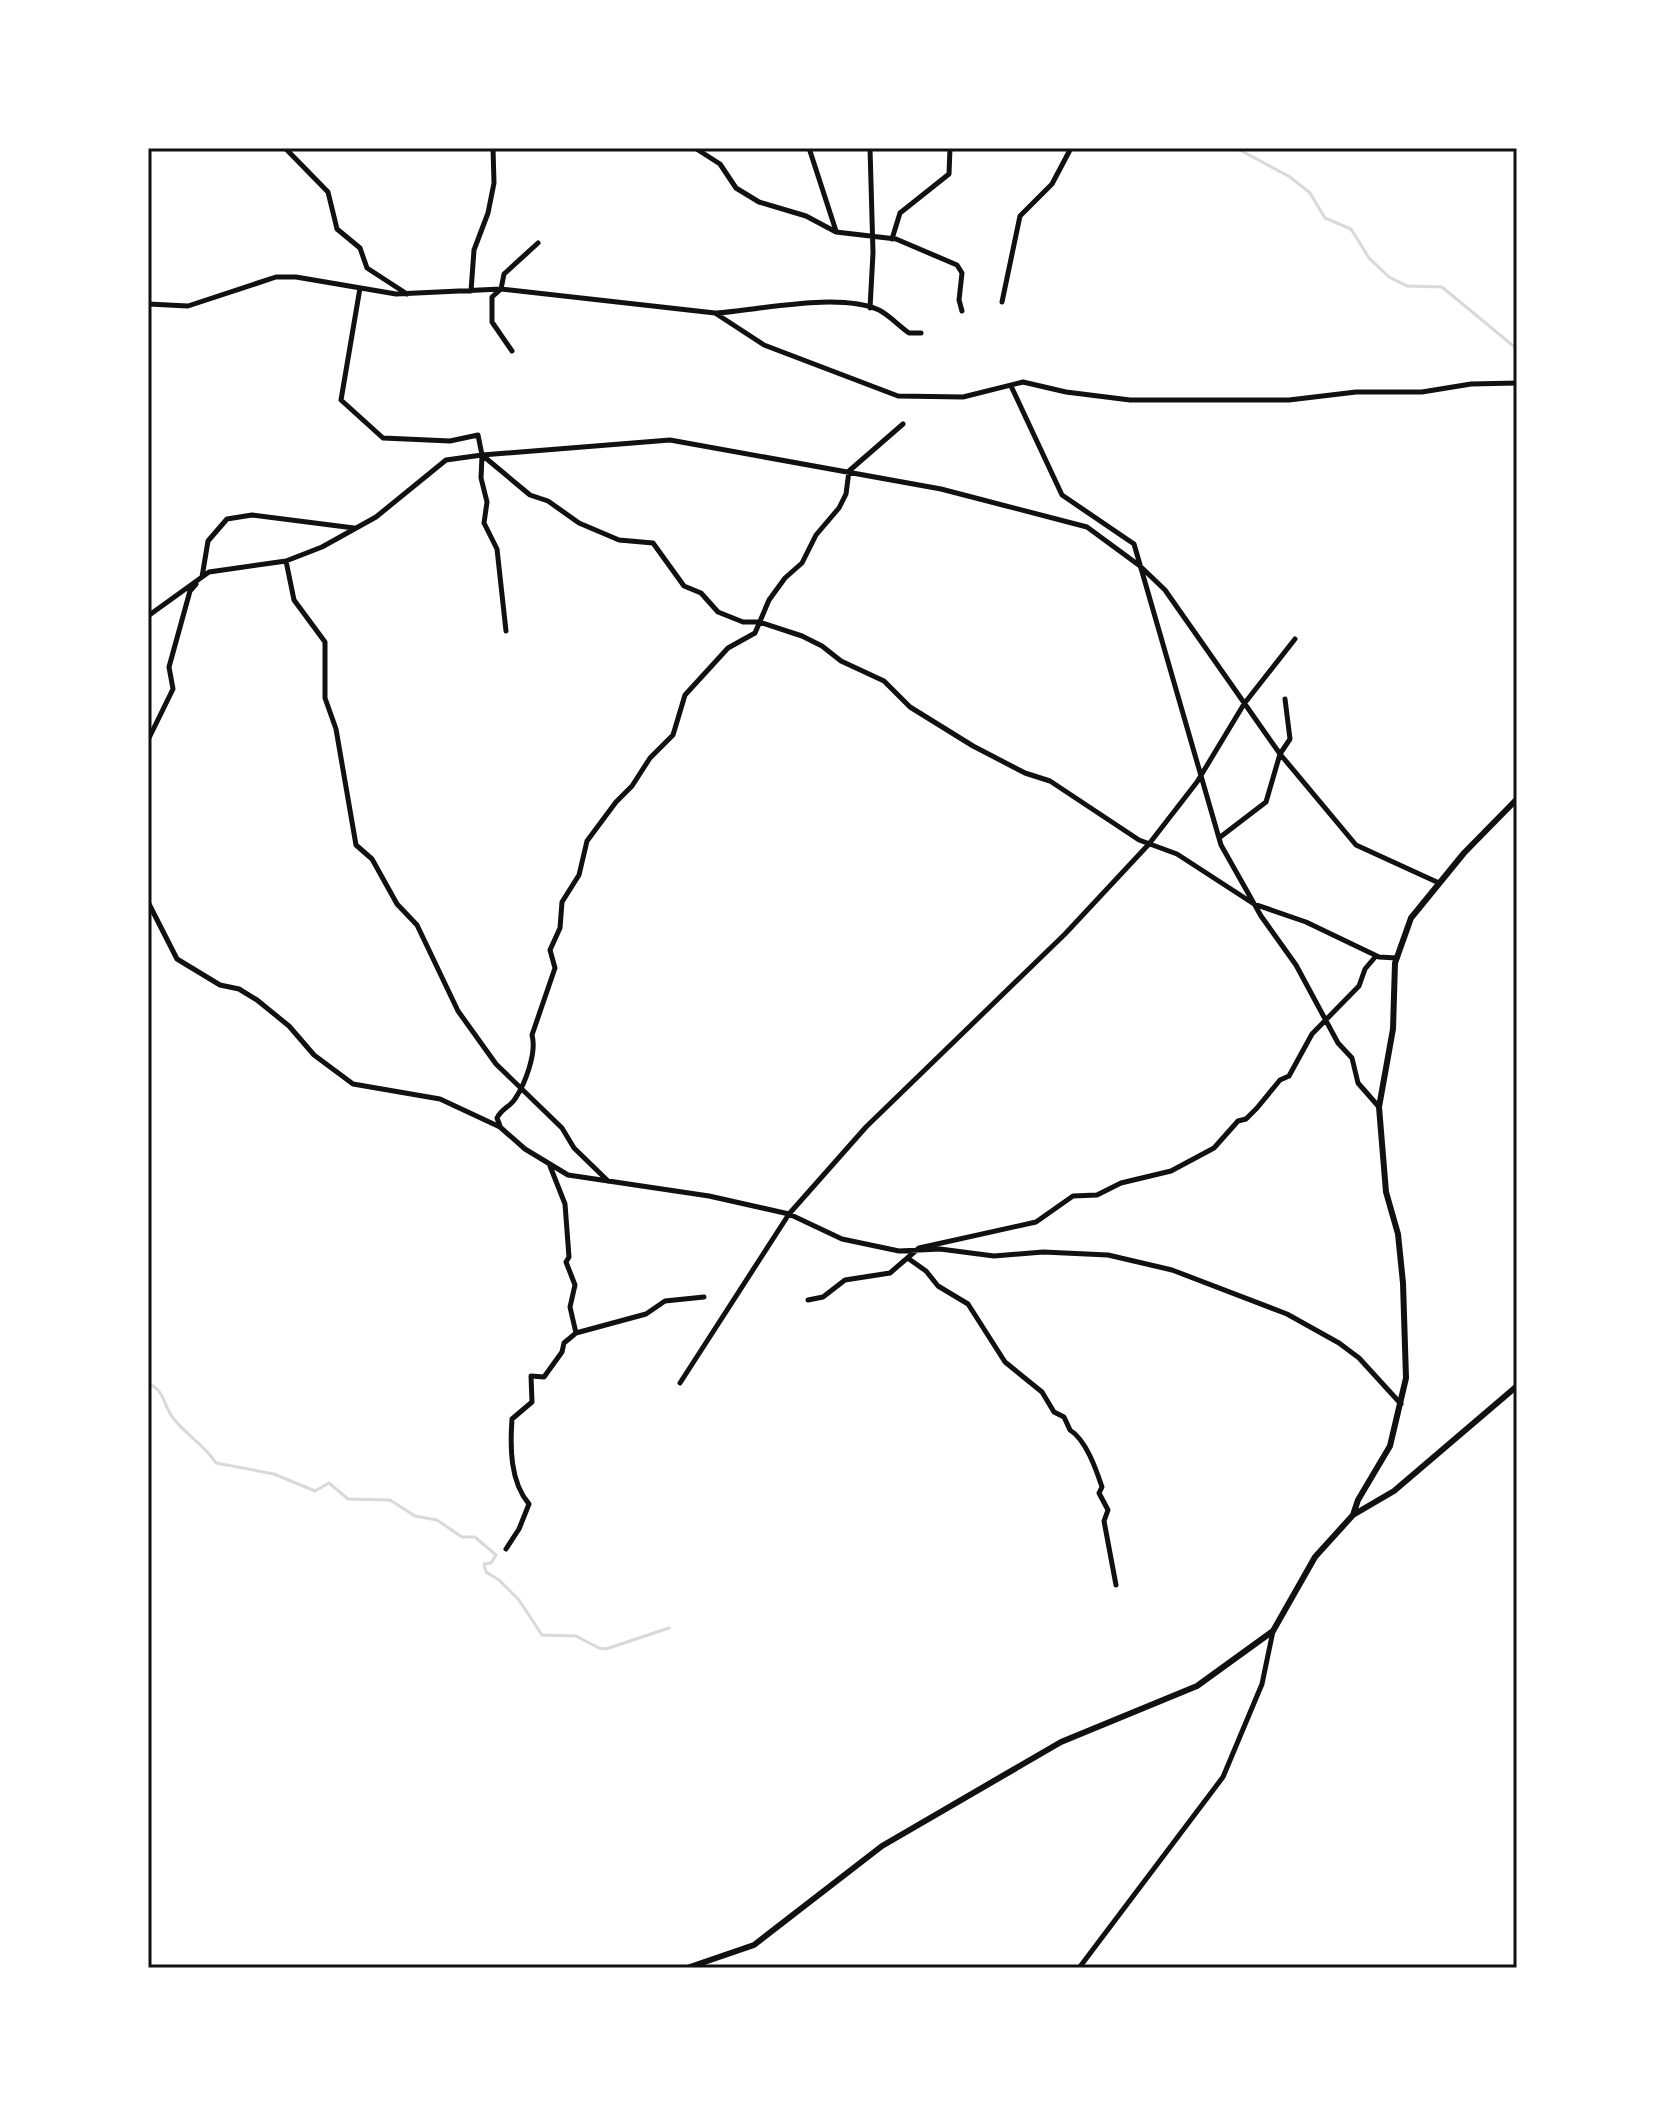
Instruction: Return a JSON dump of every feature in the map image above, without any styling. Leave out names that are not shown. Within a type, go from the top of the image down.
[{"type":"street","points":[[285,148],[328,192],[337,229],[360,248],[367,268],[407,294]]},
{"type":"street","points":[[471,291],[474,250],[488,213],[494,183],[493,148]]},
{"type":"street","points":[[695,148],[720,164],[726,179],[736,188],[759,202],[806,216],[836,232],[892,239],[957,265],[962,273],[959,300],[962,311]]},
{"type":"street","points":[[809,148],[836,232]]},
{"type":"street","points":[[870,148],[873,253],[870,308]]},
{"type":"street","points":[[892,239],[895,222],[910,201],[930,193],[949,174],[950,148]]},
{"type":"street","points":[[1002,302],[1020,216],[1052,184],[1071,148]]},
{"type":"street","points":[[512,351],[492,322],[492,297],[501,289],[504,274],[538,243]]},
{"type":"street","points":[[148,304],[202,304],[236,288],[276,277],[296,277],[407,294],[501,289],[715,313],[792,303],[870,308],[879,310],[909,333],[921,333]]},
{"type":"street","points":[[360,288],[341,400],[383,438],[450,441],[478,435],[482,455],[481,478],[487,502],[484,523],[497,549],[506,631]]},
{"type":"street","points":[[715,313],[764,345],[898,396],[963,397],[1023,382],[1130,400],[1289,400],[1356,392],[1422,392],[1471,384],[1517,383]]},
{"type":"street","points":[[1011,386],[1062,495],[1134,544],[1219,838],[1254,904],[1296,965],[1343,1051],[1352,1058],[1358,1083],[1379,1107]]},
{"type":"street","points":[[500,1127],[497,1118],[501,1110],[515,1099],[534,1044],[532,1035],[555,968],[550,950],[560,928],[562,902],[579,875],[587,841],[632,786],[650,758],[673,735],[685,695],[728,648],[755,633],[769,600],[785,578],[802,563],[816,535],[839,508],[849,471],[903,424]]},
{"type":"street","points":[[148,616],[203,576],[217,570],[286,561],[322,547],[376,517],[446,460],[670,440],[849,471],[1012,505],[1087,527],[1140,566],[1165,590],[1280,754],[1356,845],[1439,883]]},
{"type":"street","points":[[482,455],[530,495],[558,506],[579,523],[619,540],[653,543],[684,586],[701,593],[718,612],[743,622],[759,622],[802,636],[841,661],[884,681],[910,707],[1007,765],[1042,781],[1050,781],[1149,844],[1177,854],[1254,904],[1306,922],[1386,960],[1397,958]]},
{"type":"street","points":[[148,740],[173,689],[169,667],[190,591],[203,576],[208,541],[227,519],[252,515],[356,529]]},
{"type":"street","points":[[286,561],[294,600],[325,642],[327,713],[336,729],[356,845],[372,859],[397,904],[417,925],[468,1026],[503,1073],[520,1087],[609,1182]]},
{"type":"street","points":[[680,1383],[789,1214],[866,1127],[1065,934],[1149,844],[1202,775],[1244,704],[1295,639]]},
{"type":"street","points":[[1219,838],[1266,802],[1280,754],[1290,739],[1285,699]]},
{"type":"street","points":[[1353,1515],[1358,1500],[1390,1446],[1406,1378],[1403,1283],[1398,1234],[1386,1192],[1379,1107],[1393,1029],[1397,958],[1411,918],[1517,799]]},
{"type":"street","points":[[148,902],[177,959],[209,979],[239,989],[257,1000],[289,1026],[314,1055],[353,1084],[440,1099],[500,1127],[549,1165],[568,1175],[709,1196],[789,1214],[842,1239],[899,1251],[940,1249],[994,1256],[1043,1252],[1108,1255],[1172,1270],[1287,1314],[1339,1343],[1359,1358],[1401,1404]]},
{"type":"street","points":[[808,1300],[823,1297],[845,1280],[890,1273],[909,1259],[914,1251],[982,1232],[1008,1231],[1015,1225],[1036,1222],[1073,1196],[1097,1195],[1121,1183],[1171,1171],[1214,1148],[1238,1121],[1246,1119],[1257,1108],[1280,1080],[1289,1076],[1312,1034],[1359,986],[1365,969],[1376,956]]},
{"type":"street","points":[[549,1165],[565,1204],[569,1257],[566,1262],[575,1285],[570,1307],[576,1333]]},
{"type":"street","points":[[909,1259],[926,1271],[938,1286],[968,1304],[1005,1362],[1042,1392],[1054,1412],[1064,1417],[1093,1461],[1102,1487],[1099,1493],[1108,1510],[1104,1521],[1116,1585]]},
{"type":"street","points":[[506,1549],[519,1529],[529,1504],[521,1494],[514,1470],[512,1419],[532,1402],[531,1376],[544,1377],[562,1352],[564,1343],[576,1333],[646,1314],[665,1301],[704,1297]]},
{"type":"street","points":[[1079,1968],[1223,1777],[1262,1684],[1273,1631],[1315,1557],[1353,1515],[1394,1491],[1517,1386]]},
{"type":"street","points":[[687,1968],[754,1945],[882,1846],[1061,1742],[1197,1686],[1273,1631]]},
{"type":"waterway","points":[[1227,148],[1238,149],[1290,177],[1310,193],[1325,218],[1351,229],[1369,258],[1389,277],[1407,286],[1442,287],[1517,349]]},
{"type":"waterway","points":[[148,1383],[161,1394],[178,1424],[216,1463],[274,1474],[315,1491],[329,1483],[348,1499],[390,1500],[415,1516],[437,1520],[462,1537],[475,1537],[496,1555],[491,1563],[484,1564],[486,1572],[519,1600],[542,1635],[576,1636],[606,1649],[669,1628]]}]
